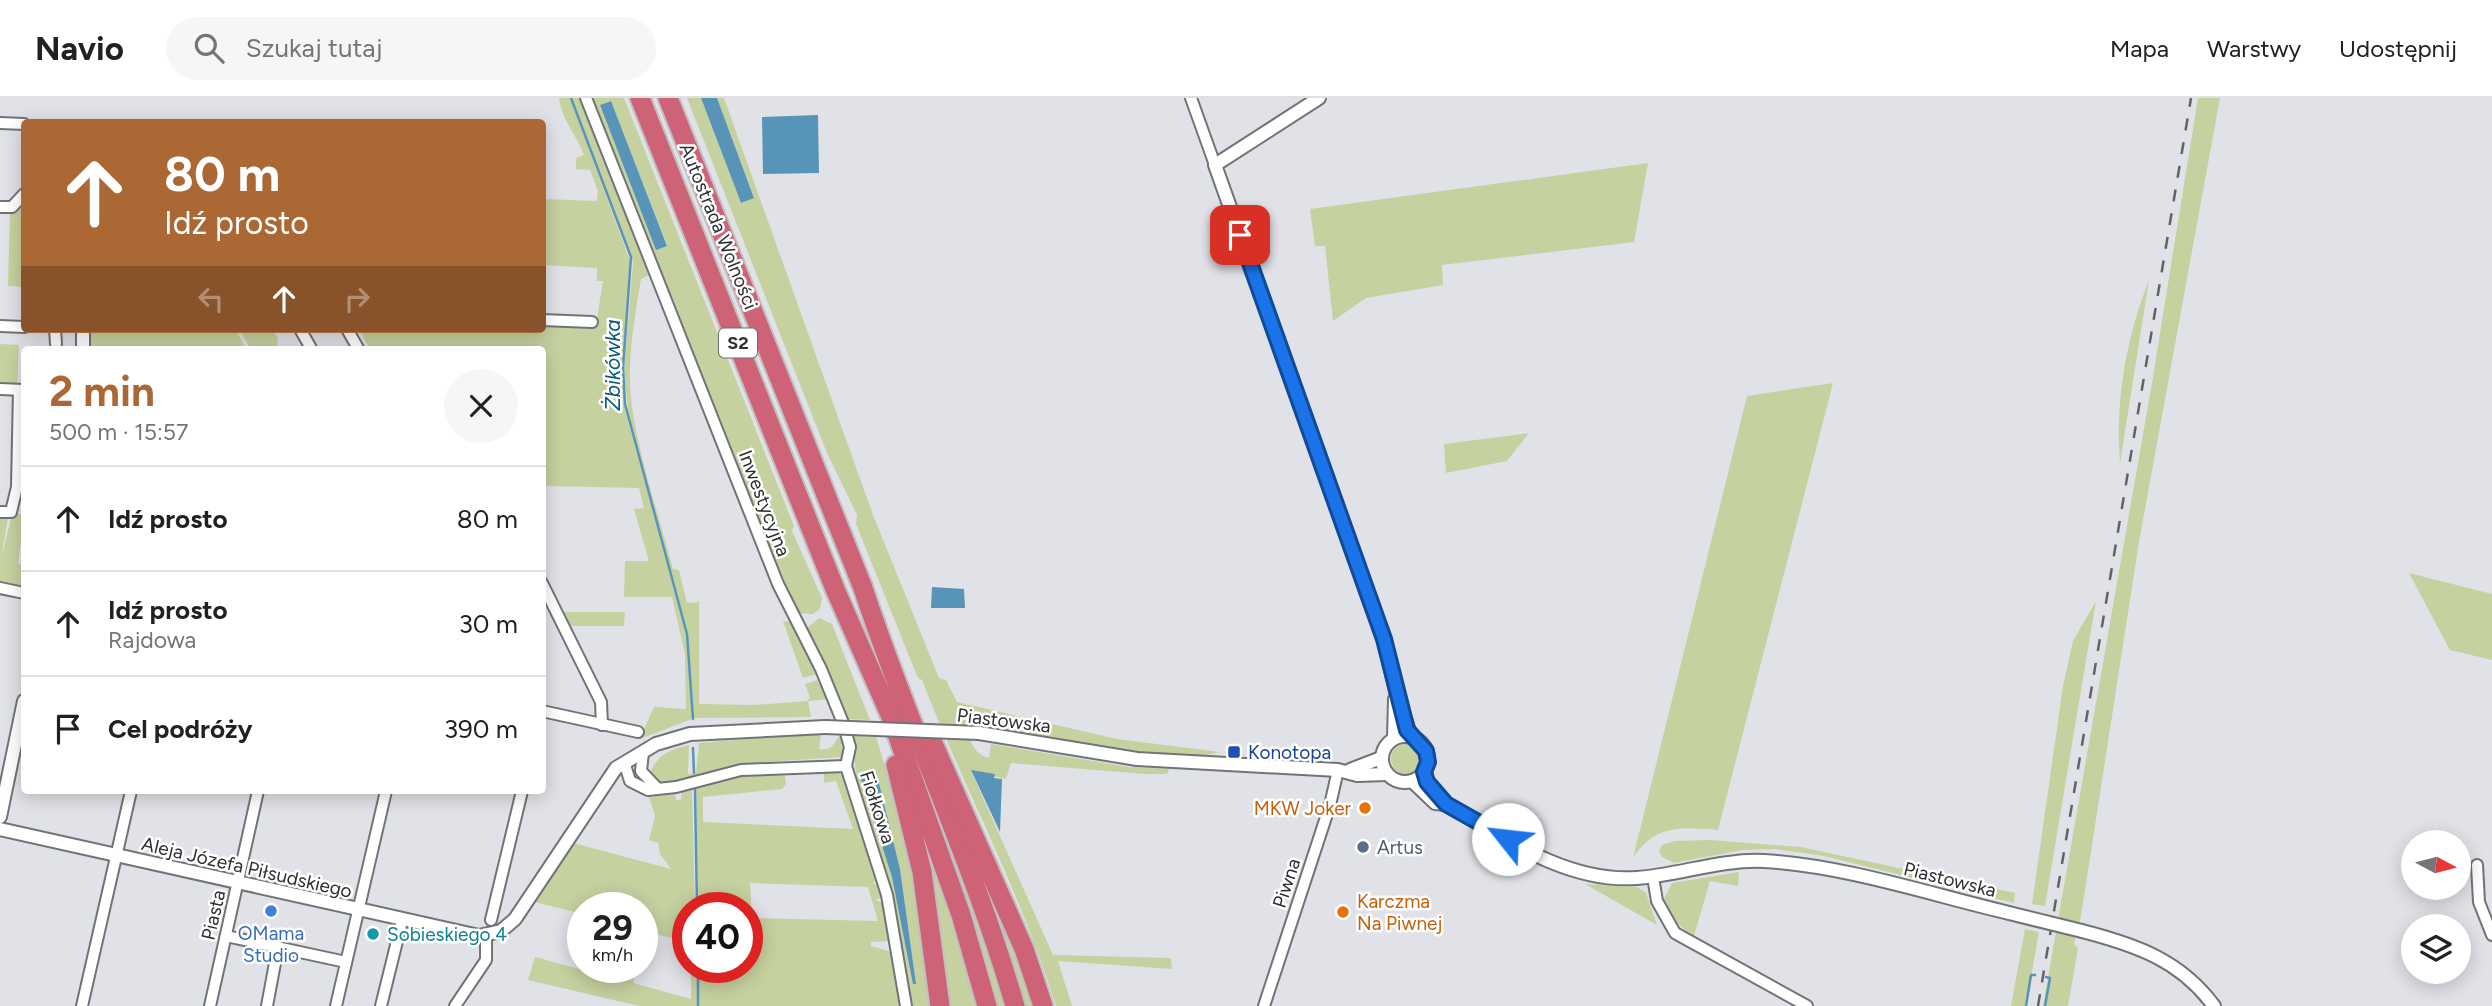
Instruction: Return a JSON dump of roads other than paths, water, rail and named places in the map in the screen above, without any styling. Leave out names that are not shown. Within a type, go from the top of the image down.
[{"type":"highway","name":"S2","points":[[640,98],[835,589],[886,704],[961,915],[987,1006]]},
{"type":"highway","name":"Autostrada Wolności","points":[[668,98],[863,588]]},
{"type":"highway","points":[[863,588],[890,671],[984,913],[1015,1006]]},
{"type":"highway","points":[[863,588],[887,636],[1002,898],[1043,1006]]},
{"type":"highway","points":[[835,589],[838,610],[889,743],[911,818],[929,909],[940,1006]]},
{"type":"street","name":"Inwestycyjna","points":[[586,98],[778,584],[821,669],[843,723],[850,747],[846,766]]},
{"type":"street","points":[[1191,98],[1384,639],[1396,691],[1411,737]]},
{"type":"street","points":[[1216,166],[1319,98]]},
{"type":"street","points":[[0,123],[21,124]]},
{"type":"street","points":[[0,207],[12,207],[21,197]]},
{"type":"street","points":[[546,320],[592,322]]},
{"type":"street","points":[[0,326],[21,327]]},
{"type":"street","points":[[55,333],[56,344]]},
{"type":"street","points":[[0,390],[21,390]]},
{"type":"street","points":[[0,512],[12,512],[17,487],[21,409]]},
{"type":"street","points":[[0,588],[21,592]]},
{"type":"street","points":[[546,591],[601,702],[602,725]]},
{"type":"street","points":[[1395,738],[1396,691]]},
{"type":"street","points":[[546,712],[638,732]]},
{"type":"street","points":[[0,817],[21,716]]},
{"type":"street","name":"Piastowska","points":[[486,935],[501,930],[514,919],[596,802],[597,794],[616,768],[656,744],[705,732],[825,727],[979,733],[1138,759],[1343,771],[1357,775],[1387,774]]},
{"type":"street","points":[[1411,737],[1421,742],[1428,762],[1424,772],[1412,781],[1398,781],[1387,774],[1381,758],[1387,744],[1395,738],[1411,737]]},
{"type":"street","points":[[643,752],[641,771],[657,788]]},
{"type":"street","name":"Piastowska","points":[[1343,771],[1381,758]]},
{"type":"street","points":[[625,765],[630,781],[636,787],[648,790],[657,788]]},
{"type":"street","name":"Fiołkowa","points":[[657,788],[676,787],[741,770],[846,766],[887,895],[906,1006]]},
{"type":"street","name":"Piwna","points":[[1264,1006],[1343,771]]},
{"type":"street","name":"Piastowska","points":[[1424,772],[1429,785],[1446,804],[1535,854],[1571,870],[1616,879],[1653,877],[1734,862],[1762,861],[1813,867],[2082,931],[2156,955],[2189,977],[2214,1006]]},
{"type":"street","name":"Piastowska","points":[[1412,781],[1435,803],[1446,804]]},
{"type":"street","points":[[82,1006],[130,794]]},
{"type":"street","name":"Piasta","points":[[210,1006],[257,794]]},
{"type":"street","points":[[336,1006],[385,794]]},
{"type":"street","points":[[491,920],[521,794]]},
{"type":"street","name":"Aleja Józefa Piłsudskiego","points":[[0,829],[358,912],[472,936],[486,935]]},
{"type":"street","points":[[2477,865],[2479,902],[2492,935]]},
{"type":"street","points":[[1653,877],[1657,901],[1665,920],[1675,933],[1807,1006]]},
{"type":"street","points":[[381,1006],[402,921]]},
{"type":"street","points":[[455,1006],[486,960],[486,935]]},
{"type":"street","points":[[226,936],[346,962]]},
{"type":"street","points":[[267,1006],[278,947]]},
{"type":"water","points":[[701,98],[717,98],[754,198],[741,203]]},
{"type":"water","points":[[611,101],[667,246],[656,250],[600,105]]},
{"type":"water","points":[[818,115],[819,173],[763,174],[762,117]]},
{"type":"water","points":[[932,587],[964,589],[965,608],[931,608]]},
{"type":"water","points":[[971,770],[995,774],[994,778],[1002,779],[1000,832]]},
{"type":"water","points":[[876,771],[900,869],[916,984],[913,984],[892,877],[860,776]]},
{"type":"waterway","name":"Żbikówka","points":[[571,98],[631,257],[623,368],[625,404],[687,634],[693,719]]},
{"type":"waterway","name":"Żbikówka","points":[[693,748],[694,773]]},
{"type":"waterway","name":"Żbikówka","points":[[695,790],[697,892]]},
{"type":"waterway","points":[[2026,1006],[2031,975],[2035,975]]},
{"type":"waterway","points":[[2045,1006],[2050,978],[2046,977]]},
{"type":"waterway","name":"Żbikówka","points":[[698,983],[698,1006]]},
{"type":"railway","points":[[2038,1006],[2191,98]]},
{"type":"place","name":"Konotopa","points":[[1234,752]]},
{"type":"place","name":"MKW Joker","points":[[1365,808]]},
{"type":"place","name":"Artus","points":[[1363,847]]},
{"type":"place","name":"OMama Studio","points":[[271,911]]},
{"type":"place","name":"Karczma Na Piwnej","points":[[1343,912]]},
{"type":"place","name":"Sobieskiego 4","points":[[373,934]]}]
